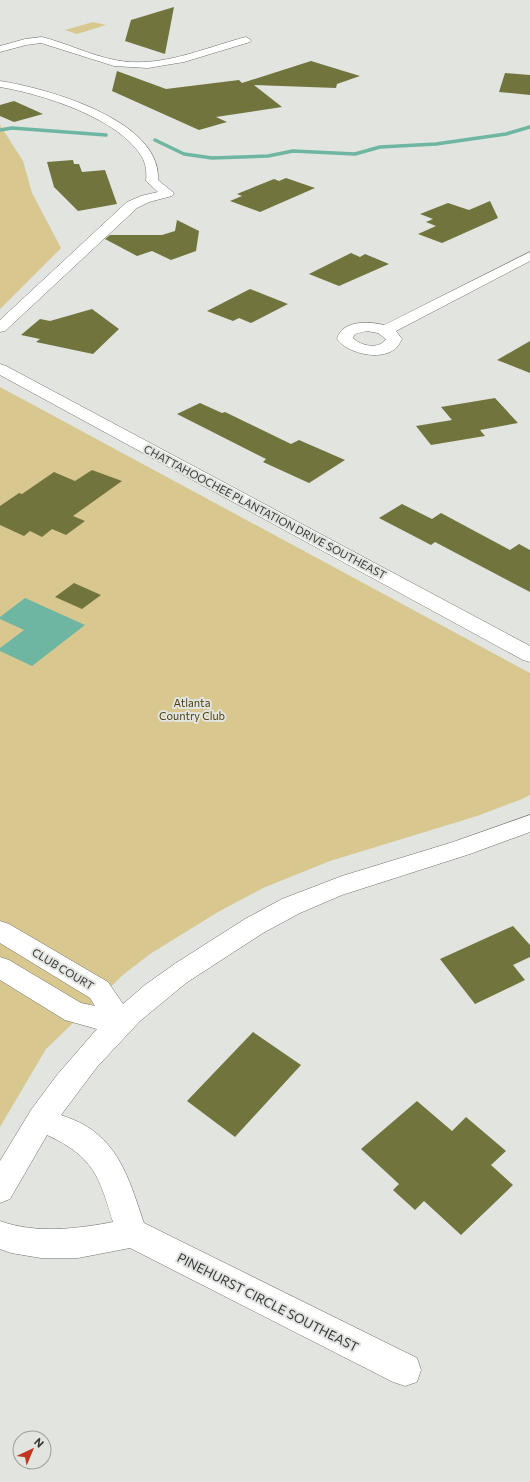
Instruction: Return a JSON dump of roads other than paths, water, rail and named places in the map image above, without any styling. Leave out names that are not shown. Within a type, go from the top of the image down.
[{"type":"street","points":[[0,49],[25,42],[42,40],[114,63],[148,65],[180,60],[246,40]]},
{"type":"street","points":[[0,84],[35,91],[65,101],[87,110],[113,124],[140,147],[151,164],[152,181],[168,193],[145,199],[132,205],[0,328]]},
{"type":"street","points":[[386,330],[530,256]]},
{"type":"street","name":"CHATTAHOOCHEE PLANTATION DRIVE SOUTHEAST","points":[[0,370],[530,655]]},
{"type":"street","points":[[0,1189],[11,1168],[57,1095],[121,1024],[154,993],[184,972],[251,927],[316,895],[379,873],[453,851],[530,823]]},
{"type":"street","name":"CLUB COURT","points":[[0,931],[99,990],[121,1024]]},
{"type":"street","points":[[0,967],[74,1012],[121,1024]]},
{"type":"street","points":[[0,1235],[12,1239],[41,1243],[78,1244],[132,1233],[114,1178],[101,1156],[76,1135],[41,1119]]},
{"type":"street","name":"PINEHURST CIRCLE SOUTHEAST","points":[[132,1233],[404,1370]]},
{"type":"waterway","points":[[155,140],[184,154],[212,158],[268,156],[293,151],[355,154],[380,147],[436,144],[506,134],[530,127]]},
{"type":"waterway","points":[[0,130],[12,128],[106,135]]},
{"type":"park label","name":"Atlanta Country Club","points":[[192,709]]}]
